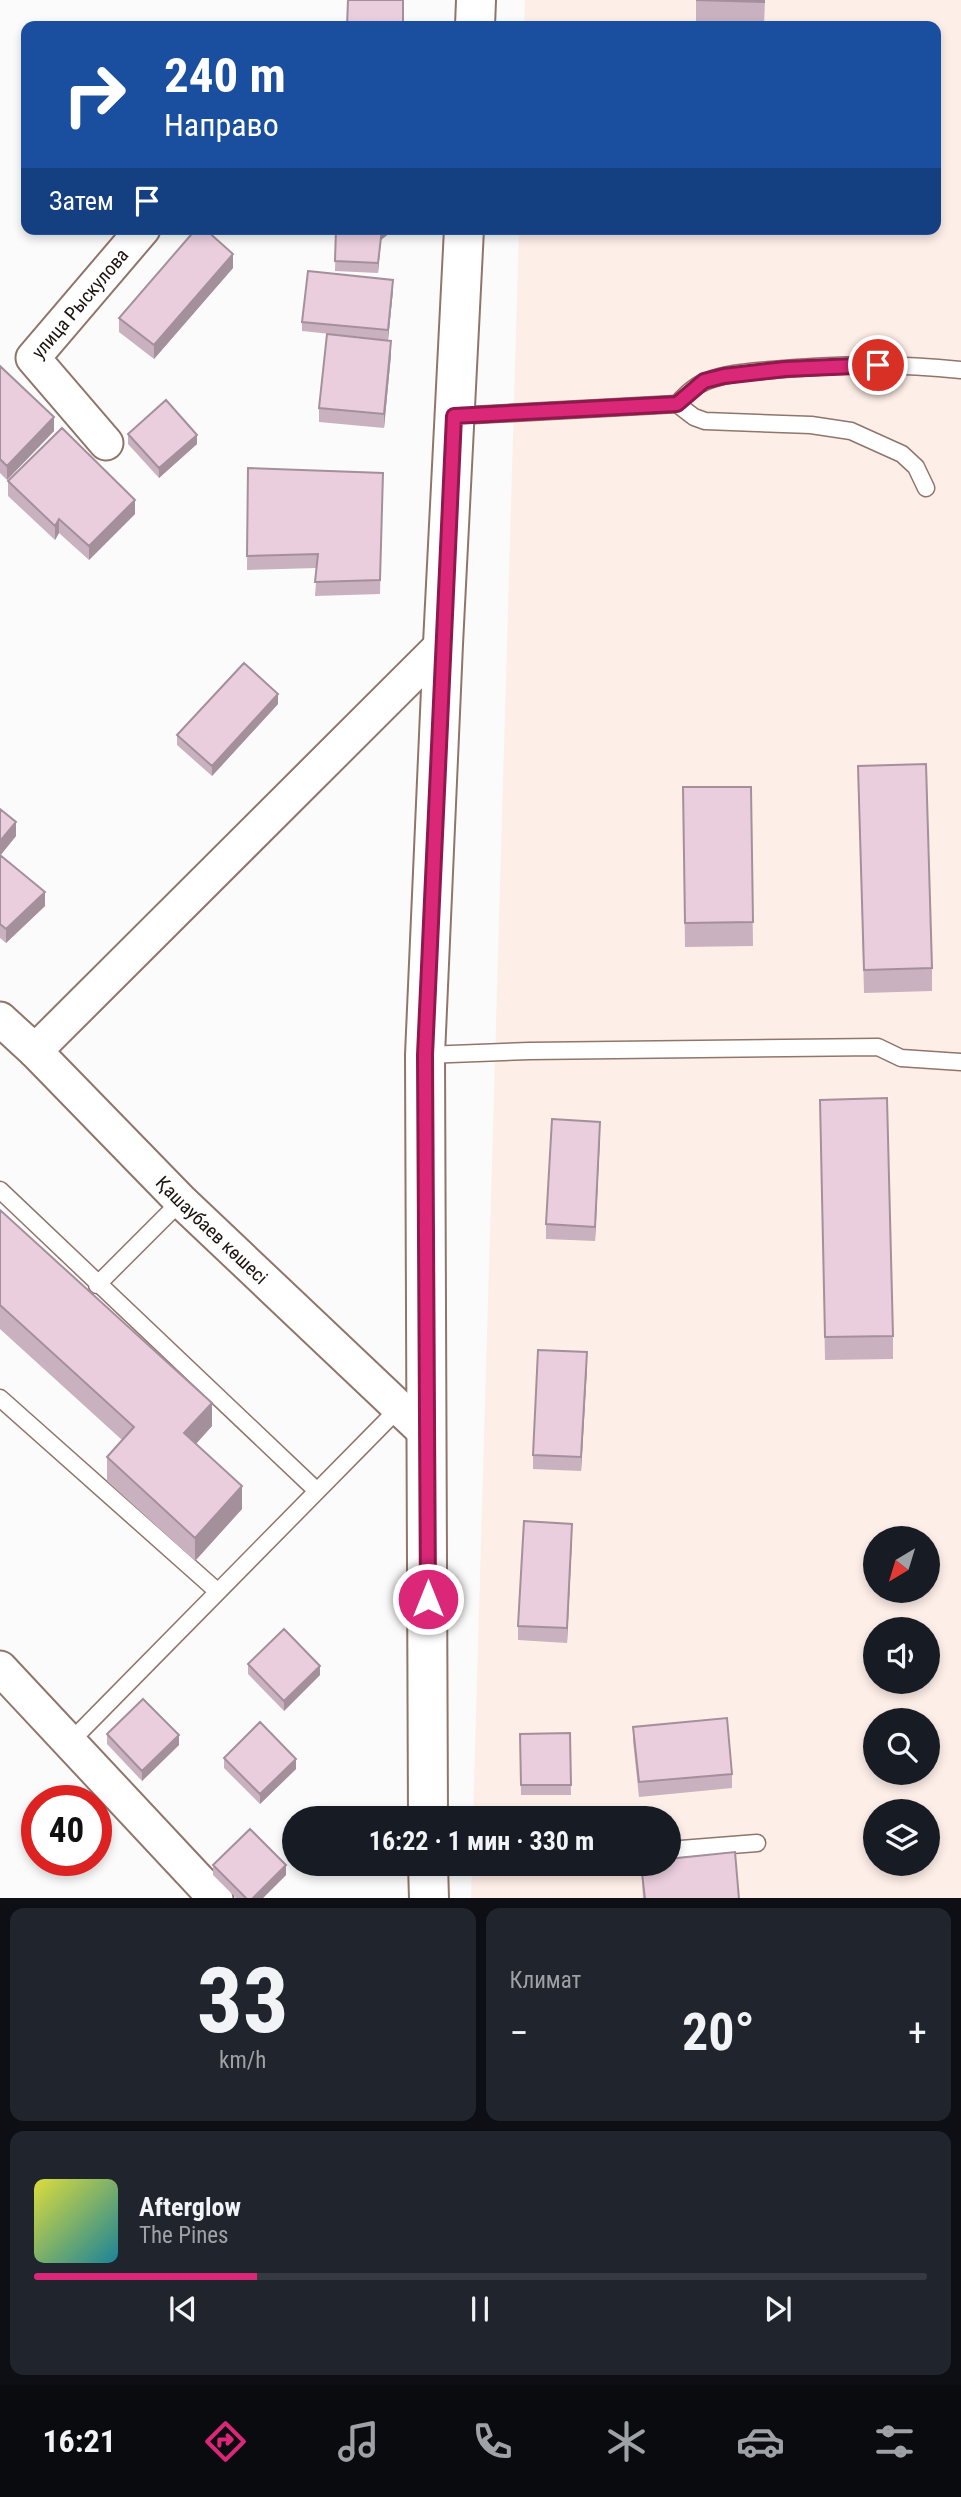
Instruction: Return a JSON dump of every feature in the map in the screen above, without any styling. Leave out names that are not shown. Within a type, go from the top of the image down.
[{"type":"street","points":[[475,21],[476,0]]},
{"type":"street","name":"улица Рыскулова","points":[[106,443],[33,358],[138,235]]},
{"type":"street","points":[[428,1806],[425,1055],[464,235]]},
{"type":"street","points":[[34,1051],[443,644]]},
{"type":"street","name":"Қашаубаев көшесі","points":[[0,1019],[181,1201],[428,1435]]},
{"type":"street","points":[[0,1668],[215,1898]]},
{"type":"lane","points":[[454,416],[677,404],[704,381],[749,373],[859,364],[918,365],[961,370]]},
{"type":"lane","points":[[677,404],[694,417],[705,421],[811,425],[851,431],[902,454],[916,467],[926,488]]},
{"type":"lane","points":[[425,1055],[529,1051],[878,1047],[901,1058],[961,1062]]},
{"type":"lane","points":[[0,1190],[316,1490]]},
{"type":"lane","points":[[97,1284],[181,1201]]},
{"type":"lane","points":[[0,1398],[217,1591]]},
{"type":"lane","points":[[70,1742],[400,1407]]},
{"type":"lane","points":[[681,1849],[757,1843]]},
{"type":"shaded area","points":[[525,0],[961,0],[961,1898],[471,1898],[472,1876],[681,1876],[681,1806],[473,1806],[519,235],[941,235],[941,21],[524,21]]},
{"type":"building","points":[[348,0],[403,0],[403,21],[347,21]]},
{"type":"building","points":[[696,0],[764,0],[764,2]]},
{"type":"building","points":[[191,235],[212,235],[233,254],[154,345],[119,318]]},
{"type":"building","points":[[336,235],[381,235],[378,263],[335,261]]},
{"type":"building","points":[[308,271],[393,280],[388,330],[302,322]]},
{"type":"building","points":[[327,334],[391,341],[384,414],[319,408]]},
{"type":"building","points":[[0,366],[54,417],[7,466],[0,459]]},
{"type":"building","points":[[166,400],[197,435],[159,468],[128,434]]},
{"type":"building","points":[[62,428],[135,500],[89,546],[59,519],[55,526],[8,481]]},
{"type":"building","points":[[248,468],[383,473],[380,580],[315,582],[318,554],[247,556]]},
{"type":"building","points":[[244,663],[278,694],[212,766],[177,735]]},
{"type":"building","points":[[926,764],[932,968],[864,970],[858,766]]},
{"type":"building","points":[[683,787],[751,787],[753,922],[685,923]]},
{"type":"building","points":[[0,809],[16,822],[0,841]]},
{"type":"building","points":[[0,855],[45,892],[6,929],[0,924]]},
{"type":"building","points":[[887,1098],[893,1336],[825,1337],[820,1100]]},
{"type":"building","points":[[552,1119],[600,1122],[595,1227],[546,1224]]},
{"type":"building","points":[[0,1210],[212,1403],[184,1433],[242,1486],[195,1538],[107,1457],[134,1427],[0,1305]]},
{"type":"building","points":[[538,1350],[587,1352],[581,1457],[533,1455]]},
{"type":"building","points":[[524,1521],[572,1524],[567,1628],[518,1626]]},
{"type":"building","points":[[284,1629],[320,1666],[284,1701],[248,1664]]},
{"type":"building","points":[[143,1699],[179,1735],[142,1771],[107,1734]]},
{"type":"building","points":[[727,1718],[732,1774],[639,1782],[633,1727]]},
{"type":"building","points":[[260,1722],[296,1759],[260,1794],[224,1758]]},
{"type":"building","points":[[570,1733],[571,1785],[521,1785],[520,1734]]},
{"type":"building","points":[[250,1829],[282,1861],[282,1869],[253,1898],[246,1898],[213,1865]]},
{"type":"building","points":[[735,1852],[739,1898],[645,1898],[642,1876],[681,1876],[681,1858]]},
{"type":"route","points":[[428,1599],[425,1055],[454,416],[677,404],[689,391],[704,381],[724,376],[785,369],[878,365]]}]
